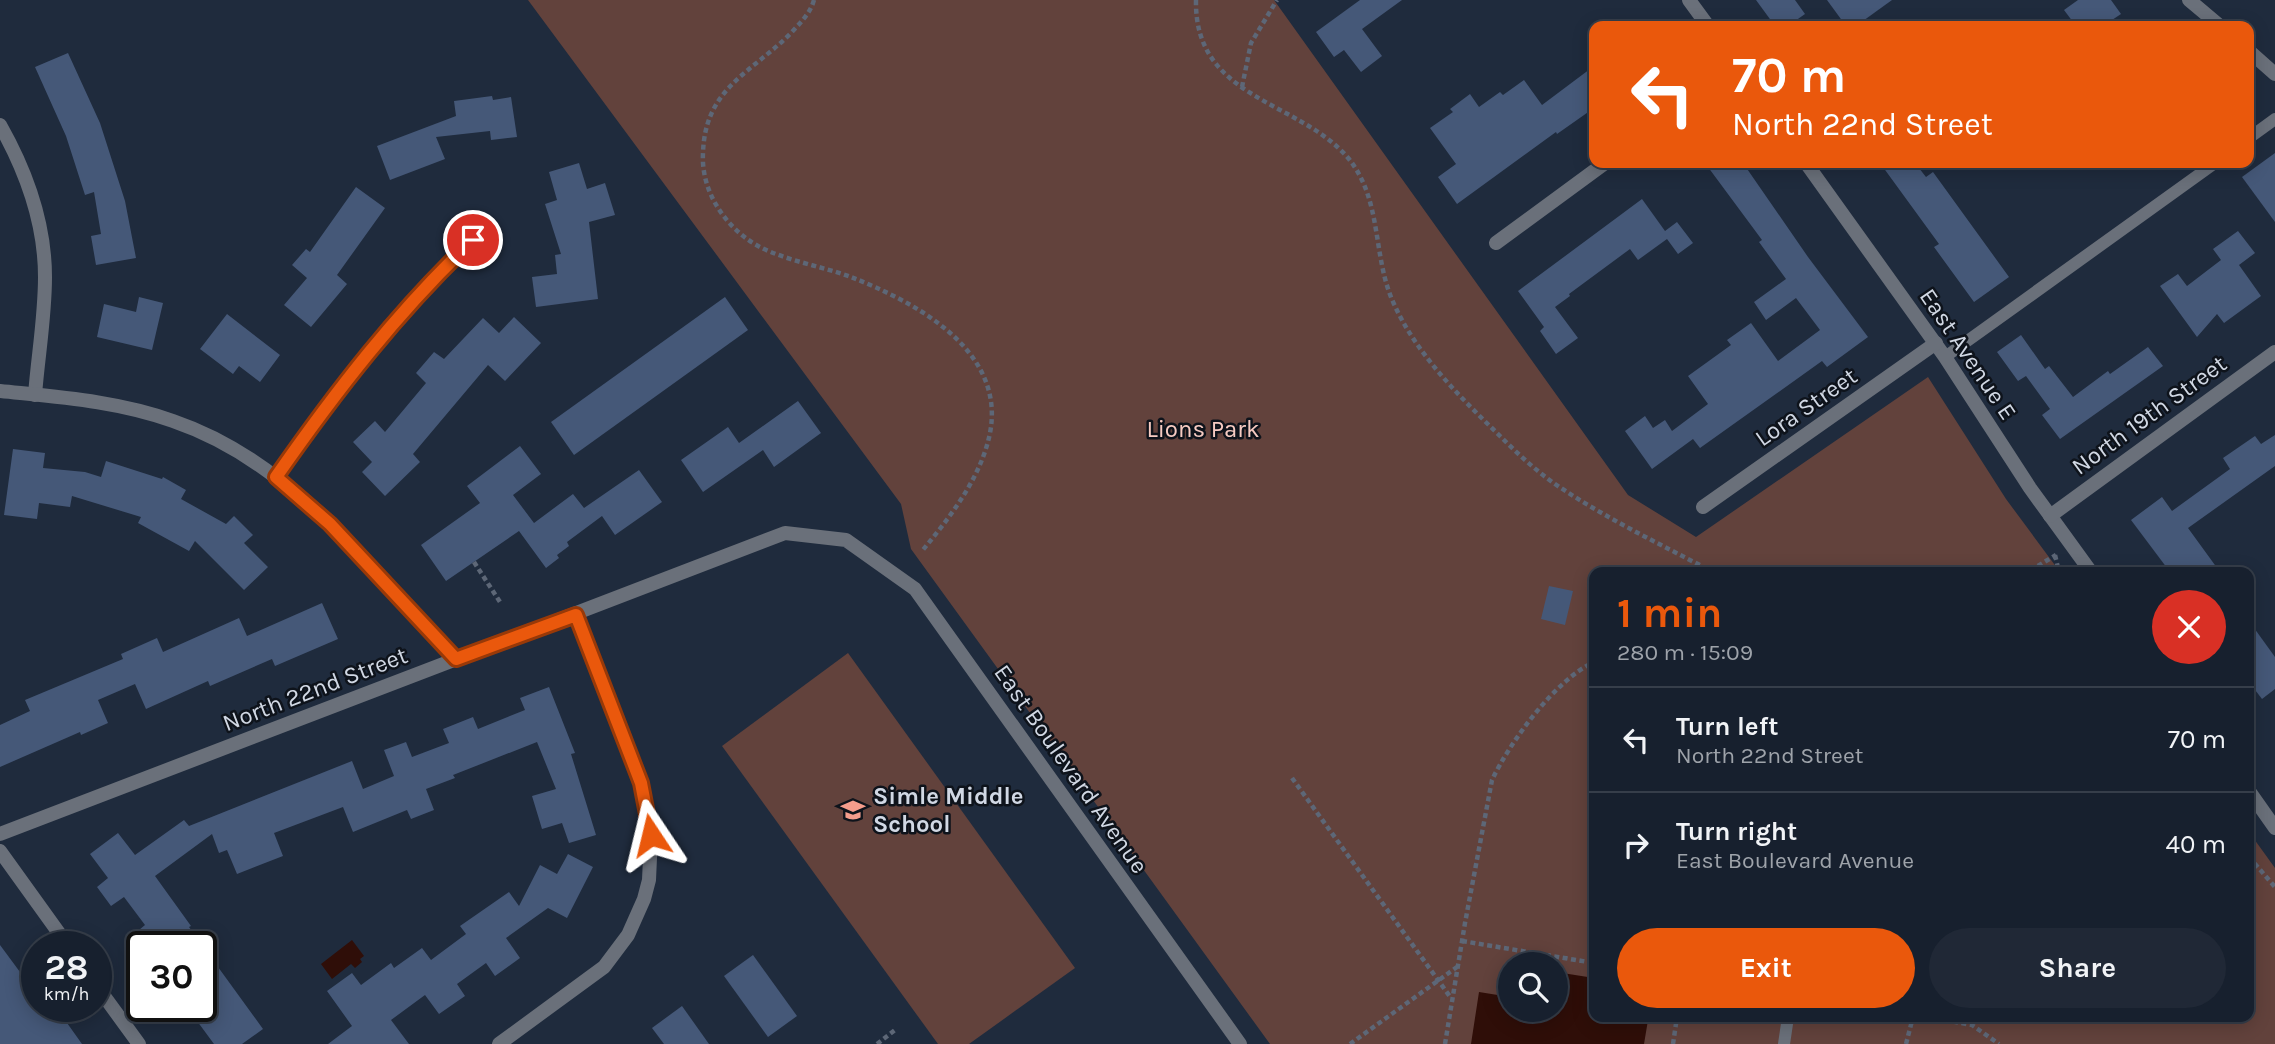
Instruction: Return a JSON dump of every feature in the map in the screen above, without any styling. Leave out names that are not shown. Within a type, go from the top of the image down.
[{"type":"street","points":[[1689,0],[1704,21]]},
{"type":"street","points":[[2189,0],[2214,21]]},
{"type":"street","points":[[2254,55],[2275,74]]},
{"type":"street","points":[[0,125],[26,177],[42,242],[44,307],[34,395]]},
{"type":"street","points":[[1496,243],[1598,168]]},
{"type":"street","name":"East Avenue E","points":[[1810,168],[1936,343],[2013,463],[2087,567]]},
{"type":"street","points":[[276,477],[377,341],[473,240]]},
{"type":"street","name":"Lora Street","points":[[1703,507],[1936,343]]},
{"type":"street","name":"North 19th Street","points":[[2050,516],[2275,352]]},
{"type":"street","points":[[0,391],[100,402],[174,421],[220,441],[276,477],[330,524],[456,659]]},
{"type":"street","name":"North 22nd Street","points":[[0,834],[785,533],[846,540]]},
{"type":"street","name":"East Boulevard Avenue","points":[[846,540],[915,589],[1240,1044]]},
{"type":"street","points":[[499,1044],[604,967],[628,934],[644,899],[649,880],[651,835],[641,783],[576,615]]},
{"type":"street","points":[[2254,799],[2275,828]]},
{"type":"street","points":[[0,851],[58,931]]},
{"type":"street","points":[[112,1007],[139,1044]]},
{"type":"lane","points":[[2254,134],[2275,119]]},
{"type":"lane","points":[[1945,356],[2208,168]]},
{"type":"lane","points":[[1784,1044],[1787,1022]]},
{"type":"path","points":[[814,0],[811,10],[793,30],[741,73],[722,96],[703,141],[704,177],[717,207],[747,239],[773,253],[826,268],[903,301],[947,330],[977,364],[986,381],[992,405],[985,452],[966,490],[922,551]]},
{"type":"path","points":[[1196,0],[1195,17],[1203,42],[1220,66],[1242,88],[1264,103],[1312,128],[1349,160],[1364,184],[1373,211],[1384,279],[1394,306],[1431,361],[1468,404],[1526,461],[1556,485],[1704,567]]},
{"type":"path","points":[[1242,88],[1251,43],[1277,0]]},
{"type":"path","points":[[2036,567],[2055,555],[2078,554]]},
{"type":"path","points":[[2055,555],[2058,567]]},
{"type":"path","points":[[474,562],[500,602]]},
{"type":"path","points":[[1445,1044],[1489,790],[1497,770],[1554,693],[1569,677],[1589,665]]},
{"type":"path","points":[[1292,778],[1452,999]]},
{"type":"path","points":[[2254,863],[2275,887]]},
{"type":"path","points":[[1462,941],[1589,962]]},
{"type":"path","points":[[1350,1044],[1457,966]]},
{"type":"path","points":[[1673,1044],[1676,1022]]},
{"type":"path","points":[[1906,1044],[1912,1022]]},
{"type":"path","points":[[1956,1022],[1972,1025],[1999,1044]]},
{"type":"path","points":[[877,1044],[895,1030]]},
{"type":"green space","name":"Lions Park","points":[[528,0],[1274,0],[1628,495],[1696,537],[1928,377],[2006,499],[2056,567],[1589,567],[1589,1022],[2254,1022],[2254,839],[2275,868],[2275,1044],[1270,1044],[911,549],[901,504]]},
{"type":"green space","points":[[848,653],[1075,968],[969,1044],[938,1044],[722,746]]},
{"type":"shaded area","points":[[352,940],[364,956],[360,959],[362,962],[355,968],[351,964],[332,979],[321,964]]},
{"type":"shaded area","points":[[1568,974],[1589,977],[1589,1022],[1648,1022],[1644,1044],[1471,1044],[1479,992],[1498,995],[1498,1022],[1568,1022]]},
{"type":"building","points":[[1360,0],[1402,0],[1362,29],[1382,56],[1361,72],[1344,50],[1334,57],[1316,32]]},
{"type":"building","points":[[1756,0],[1795,0],[1805,14],[1795,21],[1771,21]]},
{"type":"building","points":[[1827,0],[1892,0],[1863,21],[1842,21]]},
{"type":"building","points":[[2078,0],[2111,0],[2121,14],[2110,21],[2072,21],[2064,10]]},
{"type":"building","points":[[68,53],[100,123],[125,201],[136,258],[96,265],[91,236],[101,234],[94,192],[85,195],[66,136],[35,67]]},
{"type":"building","points":[[1589,70],[1589,112],[1557,134],[1556,132],[1457,204],[1438,177],[1456,164],[1430,128],[1453,112],[1450,109],[1470,94],[1479,107],[1524,80],[1542,105]]},
{"type":"building","points":[[492,96],[493,100],[511,97],[517,137],[491,140],[490,131],[436,137],[445,159],[390,180],[377,146],[456,116],[454,101]]},
{"type":"building","points":[[2275,153],[2275,222],[2242,177]]},
{"type":"building","points":[[579,163],[587,189],[605,183],[615,215],[589,222],[598,299],[536,307],[532,277],[557,274],[555,255],[561,254],[545,204],[557,200],[549,172]]},
{"type":"building","points":[[1709,168],[1746,168],[1868,337],[1827,367],[1822,361],[1700,448],[1693,439],[1652,469],[1625,431],[1645,416],[1653,428],[1665,420],[1672,431],[1708,404],[1688,376],[1731,345],[1727,340],[1751,323],[1778,361],[1820,330],[1796,298],[1766,320],[1754,302],[1786,279],[1759,242],[1762,240]]},
{"type":"building","points":[[1884,168],[1919,168],[1926,177],[1933,172],[2009,277],[1974,302],[1934,247],[1939,244]]},
{"type":"building","points":[[356,187],[385,208],[337,275],[347,284],[311,327],[284,305],[307,278],[292,265],[306,249],[310,252]]},
{"type":"building","points":[[1642,199],[1665,231],[1677,222],[1693,243],[1678,254],[1667,239],[1638,260],[1630,249],[1569,294],[1570,296],[1555,307],[1578,338],[1556,354],[1540,331],[1544,327],[1518,291]]},
{"type":"building","points":[[2238,231],[2255,253],[2239,265],[2261,296],[2224,323],[2217,314],[2197,337],[2160,286],[2178,274],[2187,286],[2221,260],[2213,249]]},
{"type":"building","points":[[139,297],[163,303],[152,350],[97,337],[104,304],[136,312]]},
{"type":"building","points":[[725,297],[748,330],[574,455],[551,422]]},
{"type":"building","points":[[227,314],[280,355],[260,382],[239,366],[233,374],[200,349]]},
{"type":"building","points":[[514,317],[541,343],[505,381],[488,365],[413,454],[420,462],[385,496],[362,472],[372,462],[353,442],[375,421],[385,432],[426,383],[416,373],[434,352],[444,359],[483,318],[499,333]]},
{"type":"building","points":[[2021,335],[2045,369],[2049,366],[2073,397],[2108,371],[2110,374],[2148,347],[2163,366],[2060,439],[2042,415],[2050,409],[2026,376],[2018,381],[1997,352]]},
{"type":"building","points":[[798,401],[821,433],[774,467],[763,450],[703,492],[681,460],[728,427],[739,443]]},
{"type":"building","points":[[2275,435],[2275,466],[2188,528],[2216,567],[2166,567],[2131,520],[2162,497],[2172,511],[2230,469],[2223,458],[2255,436],[2261,444]]},
{"type":"building","points":[[520,446],[541,474],[513,495],[534,523],[573,494],[584,508],[639,470],[662,502],[615,535],[602,516],[567,542],[569,546],[546,568],[519,531],[446,581],[421,545],[480,503],[467,486]]},
{"type":"building","points":[[13,449],[45,453],[43,468],[85,472],[101,477],[106,461],[162,479],[163,477],[186,490],[181,499],[226,524],[234,516],[253,535],[244,543],[268,567],[244,590],[195,541],[189,551],[138,523],[141,517],[72,496],[70,507],[39,503],[37,519],[4,515]]},
{"type":"building","points":[[1549,586],[1573,591],[1565,625],[1541,619]]},
{"type":"building","points":[[322,603],[338,639],[275,666],[272,659],[210,686],[208,681],[146,709],[135,684],[98,700],[108,723],[81,735],[80,732],[0,767],[0,725],[30,711],[25,700],[123,659],[121,654],[157,638],[163,652],[239,618],[247,636]]},
{"type":"building","points":[[2254,628],[2275,657],[2275,689],[2262,699],[2254,689]]},
{"type":"building","points":[[549,687],[575,753],[571,754],[596,835],[569,843],[562,823],[542,829],[532,796],[556,789],[537,742],[453,775],[455,778],[426,789],[434,810],[411,819],[407,810],[353,832],[343,807],[274,833],[283,856],[237,874],[227,850],[219,853],[212,834],[155,876],[192,931],[138,931],[145,925],[124,897],[111,906],[97,887],[108,878],[90,854],[118,833],[135,855],[184,820],[189,826],[352,761],[363,789],[394,776],[384,750],[406,742],[412,757],[449,743],[443,729],[473,717],[478,729],[525,710],[520,698]]},
{"type":"building","points":[[568,854],[593,867],[567,918],[548,908],[506,938],[520,958],[495,976],[486,963],[457,984],[465,996],[439,1014],[425,995],[391,1020],[409,1044],[328,1044],[352,1026],[327,991],[352,973],[361,985],[391,963],[394,968],[422,948],[431,960],[466,934],[460,926],[509,892],[519,906],[540,865],[557,874]]},
{"type":"building","points":[[0,945],[21,973],[21,1022],[66,1022],[82,1044],[0,1044]]},
{"type":"building","points":[[753,955],[797,1016],[768,1037],[724,976]]},
{"type":"building","points":[[217,966],[263,1029],[242,1044],[214,1044],[198,1022],[217,1022]]},
{"type":"building","points":[[682,1006],[709,1044],[664,1044],[652,1028]]},
{"type":"place","name":"Simle Middle School","points":[[853,810]]},
{"type":"route","points":[[473,240],[377,341],[276,477],[293,489],[330,524],[456,659],[576,615],[641,783],[651,835]]}]
